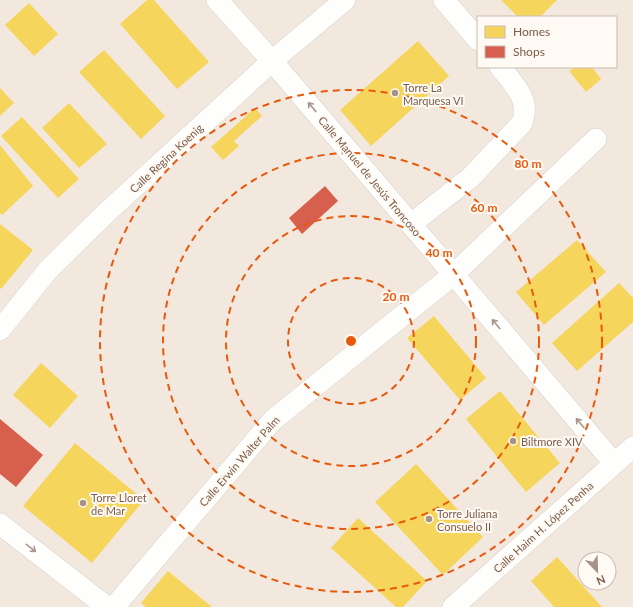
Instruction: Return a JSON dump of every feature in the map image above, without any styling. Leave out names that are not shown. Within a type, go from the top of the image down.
[{"type":"street","name":"Calle Manuel de Jesús Troncoso","points":[[217,0],[272,61],[614,463]]},
{"type":"street","name":"Calle Regina Koenig","points":[[0,330],[53,265],[106,213],[272,61],[345,0]]},
{"type":"street","points":[[444,0],[477,39]]},
{"type":"street","points":[[411,224],[470,178],[522,123],[526,112],[525,103],[515,85],[501,68]]},
{"type":"street","name":"Calle Erwin Walter Palm","points":[[114,607],[273,420],[454,274],[596,140]]},
{"type":"street","name":"Calle Haim H. López Penha","points":[[453,607],[633,447]]},
{"type":"street","points":[[0,524],[107,607]]},
{"type":"shaded area","points":[[0,0],[633,0],[633,607],[0,607]]},
{"type":"building: Homes","points":[[147,0],[154,0],[209,62],[177,89],[120,24]]},
{"type":"building: Homes","points":[[501,0],[557,0],[541,16],[517,16]]},
{"type":"building: Homes","points":[[29,3],[58,34],[34,56],[5,25]]},
{"type":"building: Homes","name":"Torre La Marquesa VI","points":[[418,41],[449,76],[371,146],[340,110]]},
{"type":"building: Homes","points":[[104,50],[165,116],[141,139],[79,72]]},
{"type":"building: Homes","points":[[574,68],[593,68],[601,79],[586,92],[569,71]]},
{"type":"building: Homes","points":[[0,88],[14,103],[0,116]]},
{"type":"building: Homes","points":[[69,103],[107,144],[79,168],[42,128]]},
{"type":"building: Homes","points":[[255,108],[262,116],[234,141],[239,146],[223,160],[211,147]]},
{"type":"building: Homes","points":[[22,117],[79,179],[58,198],[1,136]]},
{"type":"building: Homes","points":[[0,145],[33,186],[2,215],[0,213]]},
{"type":"building: Homes","points":[[0,224],[33,250],[1,289],[0,288]]},
{"type":"building: Homes","points":[[577,240],[606,272],[544,325],[516,292]]},
{"type":"building: Homes","points":[[619,283],[633,298],[633,322],[577,371],[552,343]]},
{"type":"building: Homes","points":[[434,316],[486,378],[460,400],[407,338]]},
{"type":"building: Homes","points":[[41,363],[78,396],[50,428],[13,395]]},
{"type":"building: Homes","name":"Biltmore XIV","points":[[500,391],[560,463],[526,492],[466,419]]},
{"type":"building: Homes","name":"Torre Lloret de Mar","points":[[75,443],[144,500],[92,563],[23,506]]},
{"type":"building: Homes","name":"Torre Juliana Consuelo II","points":[[416,464],[483,537],[443,575],[375,502]]},
{"type":"building: Homes","points":[[358,518],[427,581],[403,607],[396,607],[331,548]]},
{"type":"building: Homes","points":[[557,557],[577,579],[577,591],[588,591],[602,607],[554,607],[531,581]]},
{"type":"building: Homes","points":[[168,571],[212,607],[146,607],[141,603]]},
{"type":"building: Shops","points":[[325,186],[338,201],[302,234],[289,218]]},
{"type":"building: Shops","points":[[0,419],[43,455],[16,487],[0,474]]},
{"type":"place","name":"Torre La Marquesa VI","points":[[395,93]]},
{"type":"place","name":"Biltmore XIV","points":[[513,441]]},
{"type":"place","name":"Torre Lloret de Mar","points":[[83,503]]},
{"type":"place","name":"Torre Juliana Consuelo II","points":[[429,519]]}]
